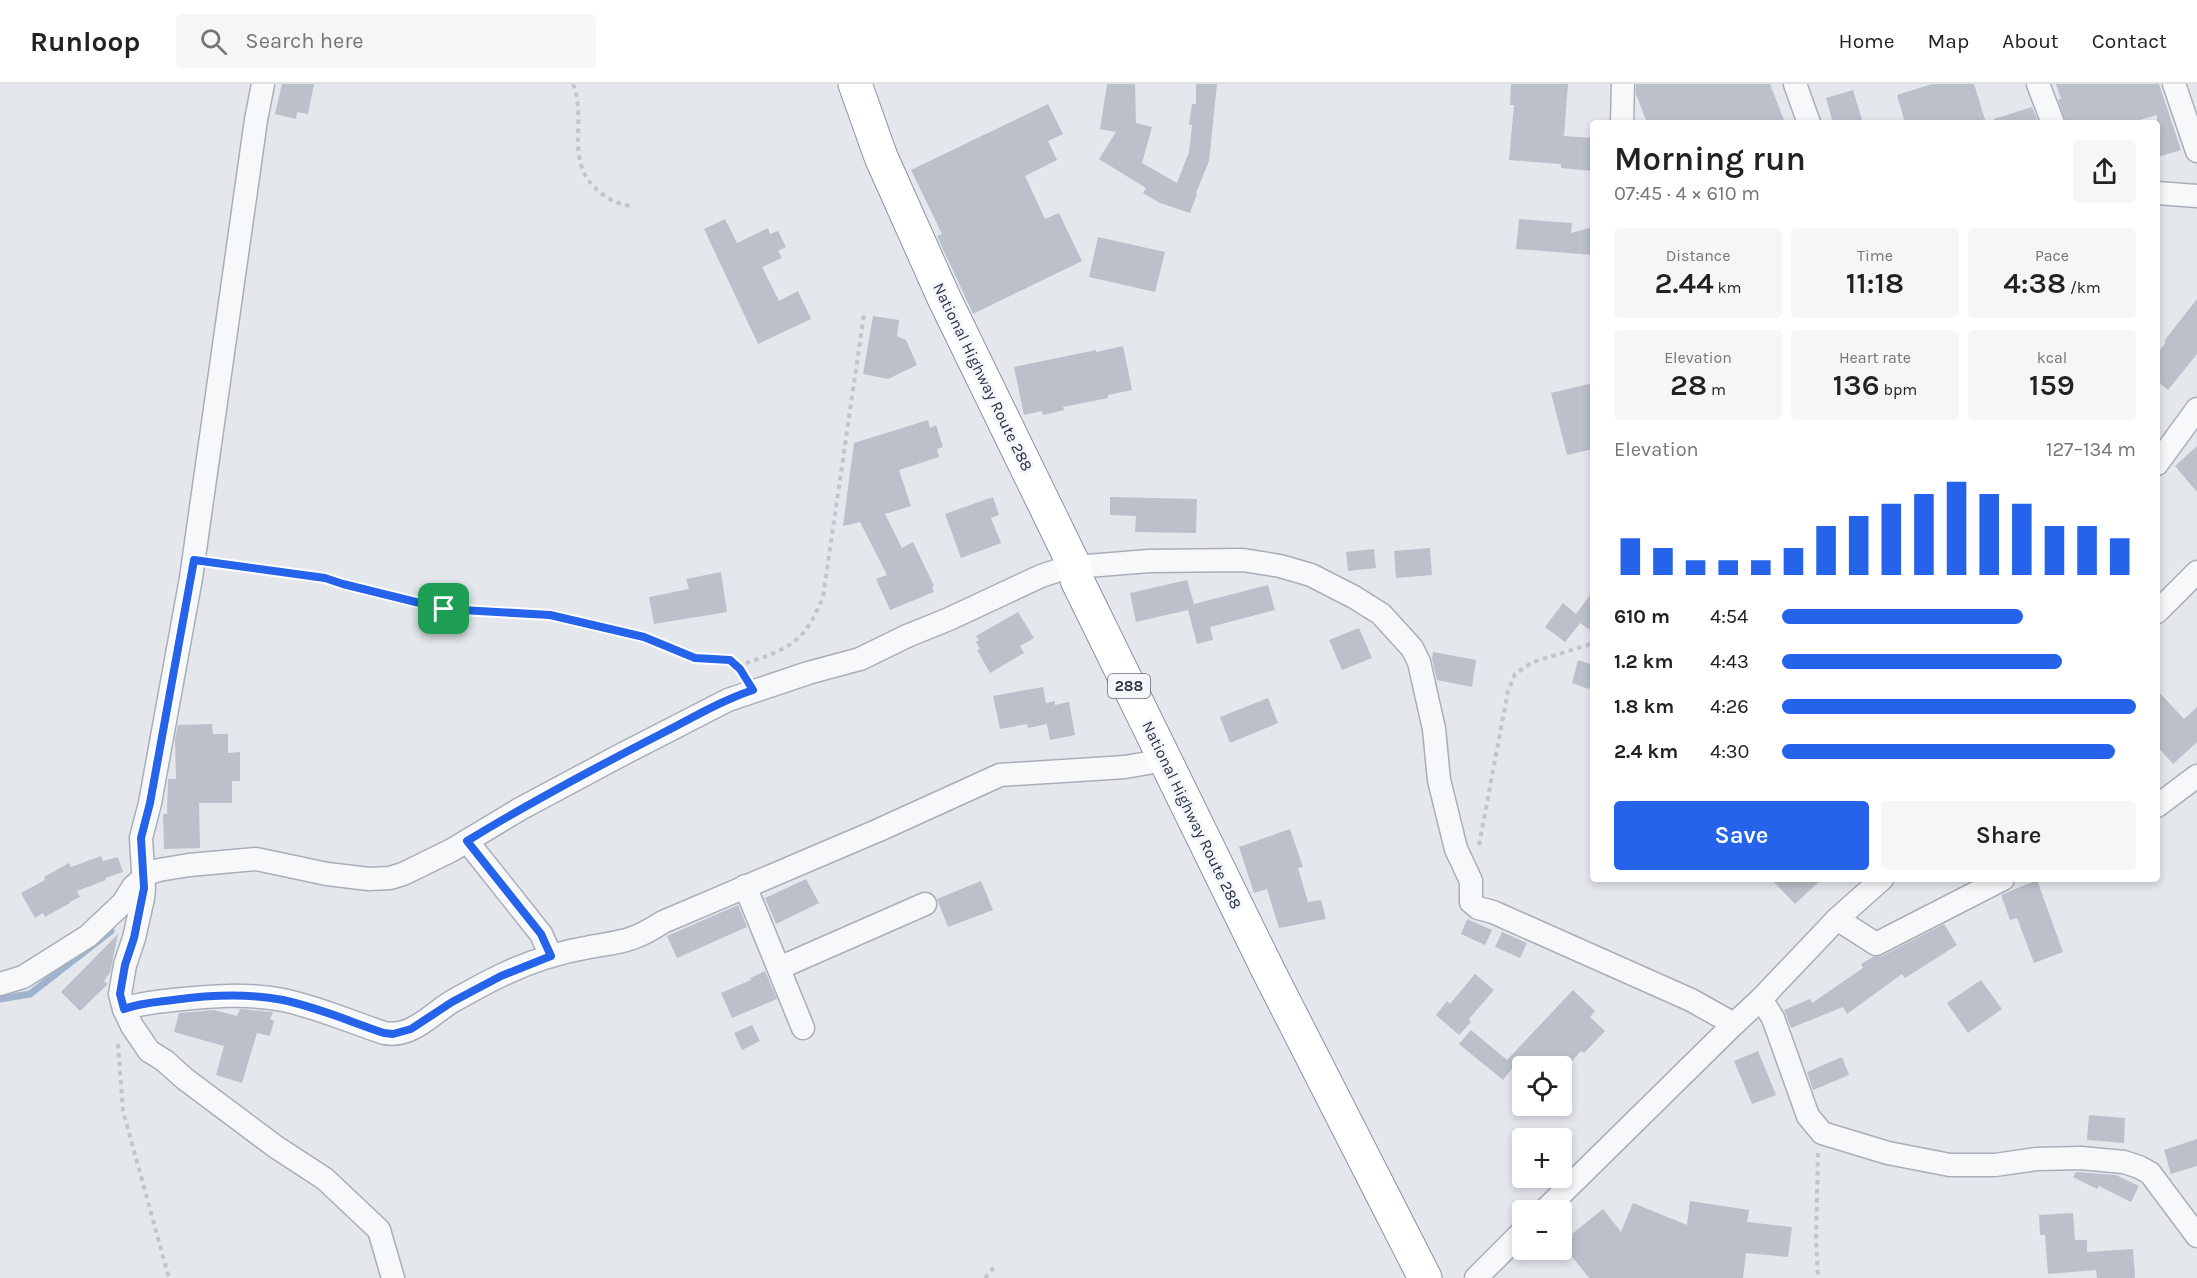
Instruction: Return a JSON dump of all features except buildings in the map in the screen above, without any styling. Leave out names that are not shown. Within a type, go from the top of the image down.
[{"type":"highway","name":"National Highway Route 288","points":[[839,84],[926,296],[1012,477],[1067,569]]},
{"type":"highway","name":"National Highway Route 288","points":[[855,84],[881,157],[1067,569],[1160,761],[1425,1278]]},
{"type":"highway","name":"National Highway Route 288","points":[[1160,761],[1194,842],[1343,1162],[1400,1278]]},
{"type":"street","points":[[263,84],[194,560],[150,803],[141,838],[143,897],[125,965],[120,994],[127,1016],[149,1051],[276,1147],[325,1179],[379,1230],[393,1278]]},
{"type":"street","points":[[1622,120],[1623,84]]},
{"type":"street","points":[[1795,84],[1808,120]]},
{"type":"street","points":[[2038,84],[2052,120]]},
{"type":"street","points":[[2174,84],[2197,151]]},
{"type":"street","points":[[2160,193],[2197,196]]},
{"type":"street","points":[[2160,460],[2197,409]]},
{"type":"street","points":[[0,984],[23,978],[88,936],[123,903],[133,887],[143,878],[159,870],[256,859],[327,874],[369,879],[390,878],[403,874],[467,841],[520,809],[728,700],[753,690],[860,659],[1041,576],[1067,569],[1149,561],[1252,562],[1280,566],[1311,575],[1354,597],[1381,614],[1412,648],[1419,662],[1429,699],[1439,780],[1449,823],[1456,849],[1472,881],[1471,902],[1478,908],[1493,912],[1691,1000],[1734,1024]]},
{"type":"street","points":[[2160,609],[2197,572]]},
{"type":"street","points":[[127,1016],[134,1005],[238,995],[265,997],[296,1004],[393,1034],[411,1029],[452,1002],[501,976],[551,956],[633,939],[663,922],[879,830],[1000,775],[1125,767],[1160,761]]},
{"type":"street","points":[[2160,804],[2197,776]]},
{"type":"street","points":[[467,841],[541,934],[551,956]]},
{"type":"street","points":[[1555,1200],[1761,999],[1837,919],[1879,882]]},
{"type":"street","points":[[1837,919],[1876,944],[1997,882]]},
{"type":"street","points":[[745,886],[803,1028]]},
{"type":"street","points":[[779,969],[925,904]]},
{"type":"street","points":[[1761,999],[1773,1018],[1808,1116],[1822,1133],[1888,1153],[1950,1165],[1995,1165],[2037,1159],[2081,1158],[2124,1162],[2150,1173],[2197,1236]]},
{"type":"street","points":[[1476,1278],[1512,1242]]},
{"type":"path","points":[[573,84],[578,101],[577,140],[582,168],[589,182],[597,190],[620,204],[630,206]]},
{"type":"path","points":[[737,666],[777,653],[792,645],[811,625],[823,597],[864,314]]},
{"type":"path","points":[[194,560],[325,578],[452,610],[550,615],[644,637],[695,658],[730,660],[737,666],[753,690]]},
{"type":"path","points":[[1472,881],[1508,691],[1515,674],[1533,662],[1590,644]]},
{"type":"path","points":[[127,1016],[118,1043],[123,1111],[169,1278]]},
{"type":"path","points":[[1818,1278],[1816,1239],[1818,1140],[1822,1133]]},
{"type":"path","points":[[985,1278],[996,1265]]},
{"type":"waterway","points":[[0,999],[30,994],[111,931]]},
{"type":"route","points":[[194,560],[325,578],[444,609],[550,615],[644,637],[695,658],[730,660],[740,669],[753,690],[728,700],[621,755],[520,809],[467,841],[541,934],[551,956],[501,976],[452,1002],[411,1029],[393,1034],[384,1033],[284,1000],[238,995],[199,997],[134,1005],[124,1009],[120,994],[144,888],[141,838],[150,803],[194,560]]}]
